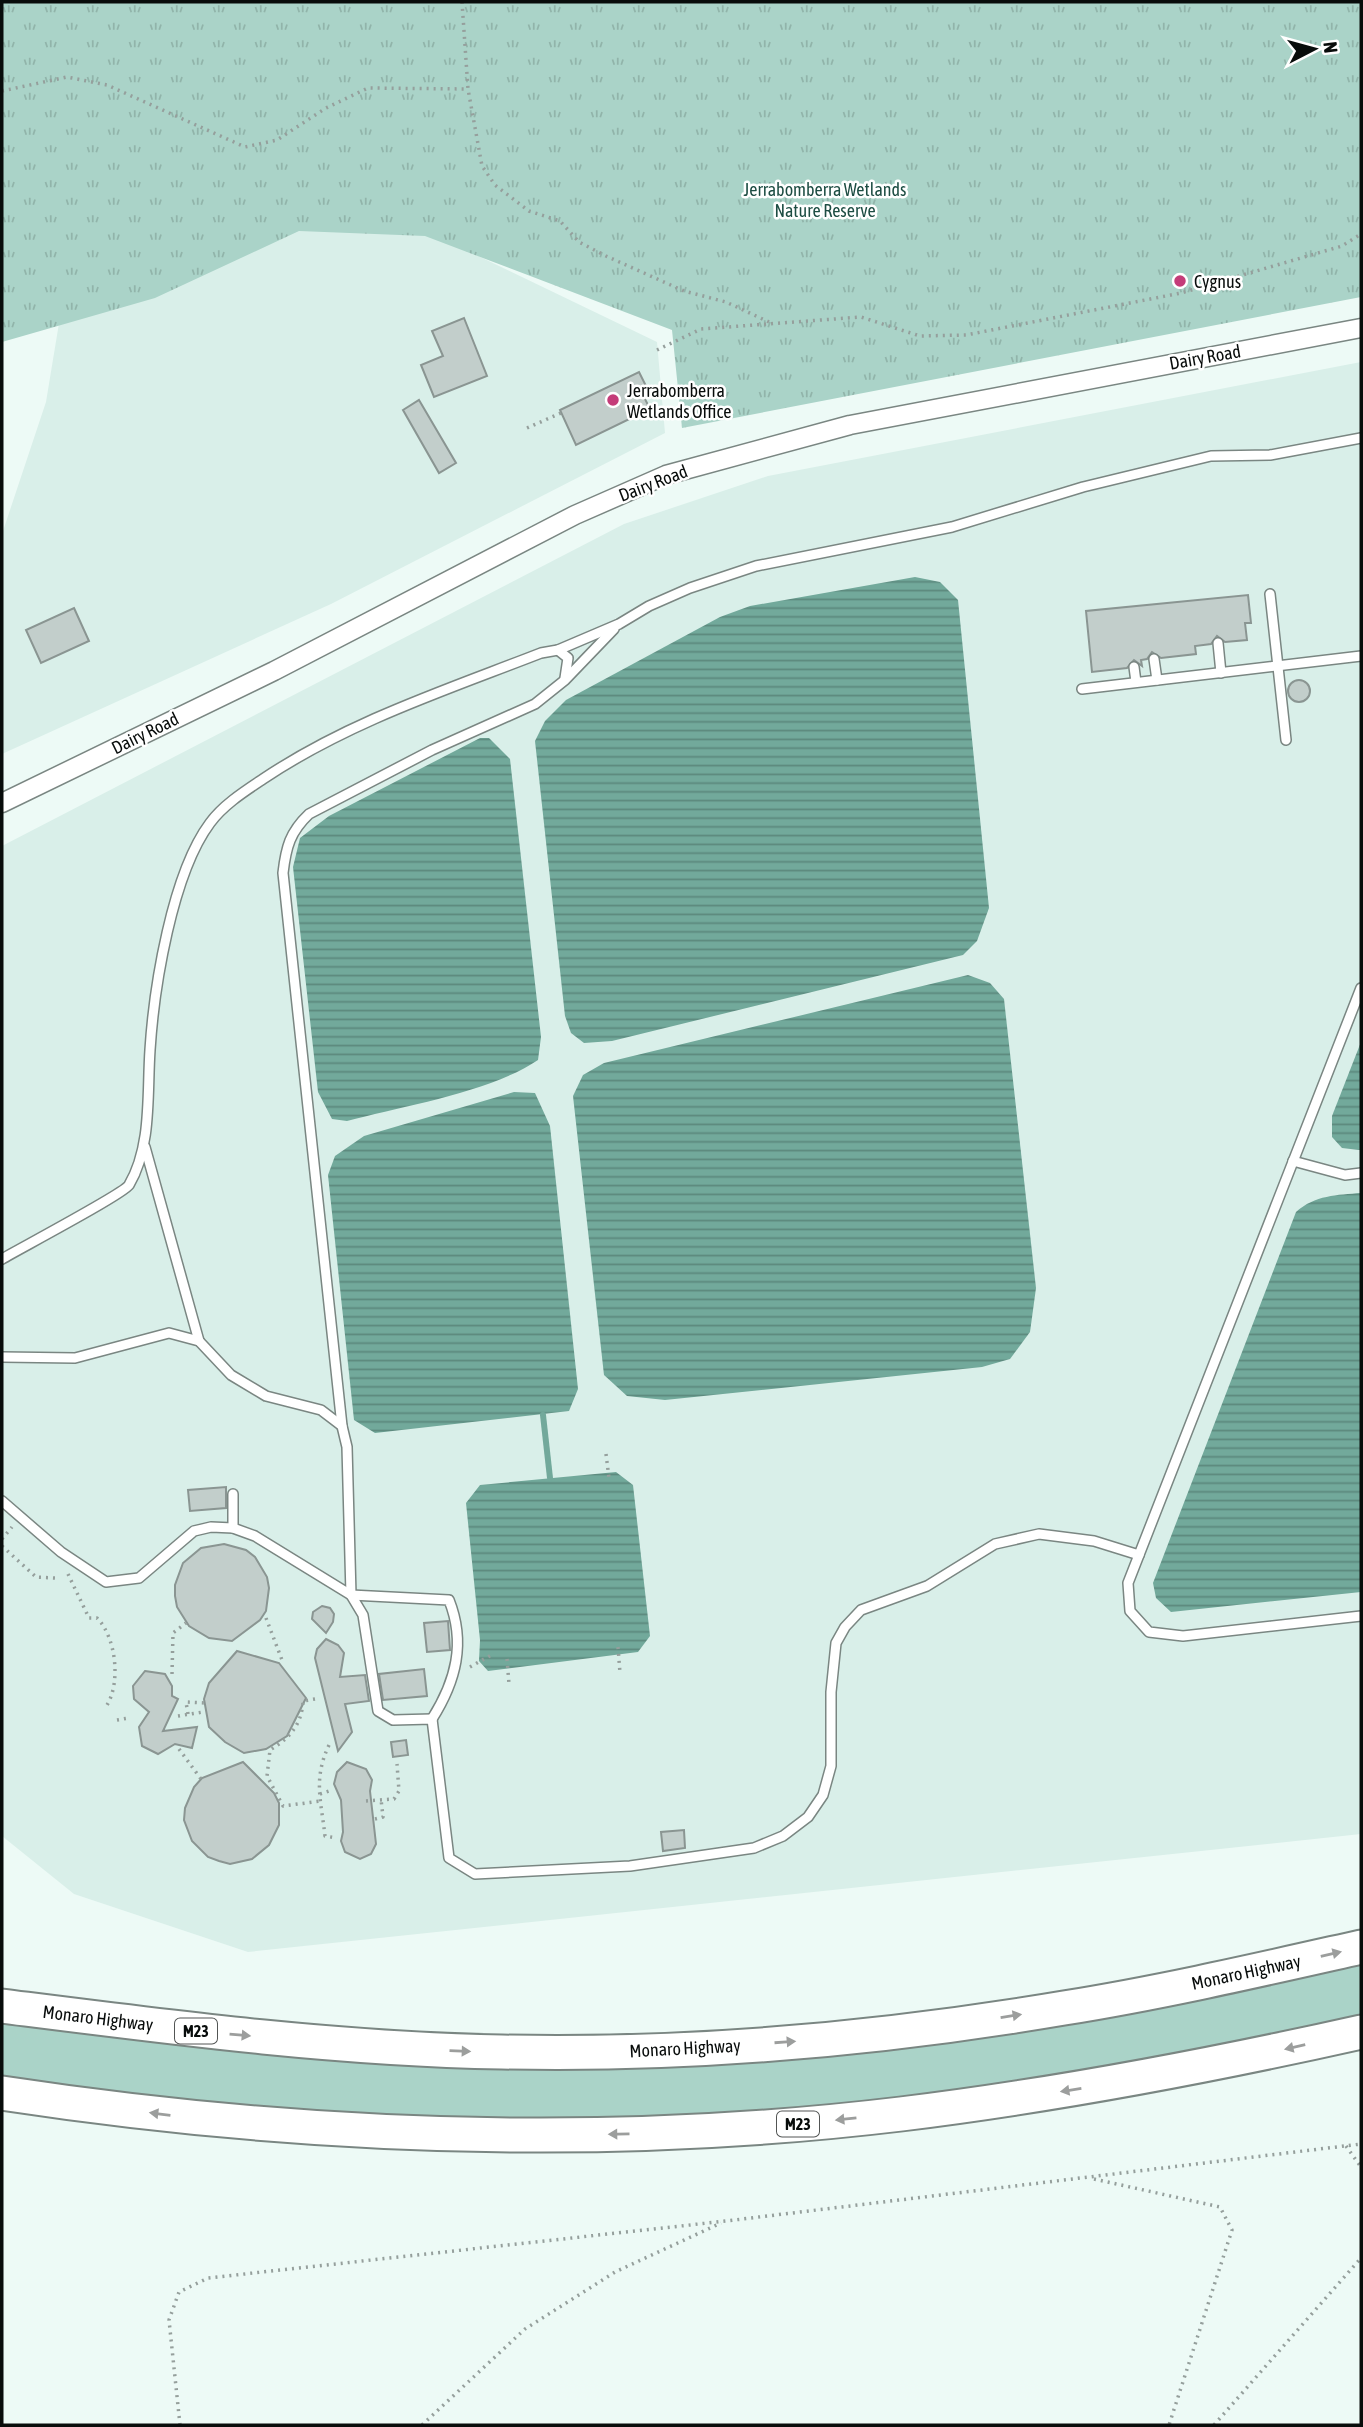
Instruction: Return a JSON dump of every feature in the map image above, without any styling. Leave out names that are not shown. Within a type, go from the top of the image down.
[{"type":"highway","name":"Monaro Highway","points":[[2,2006],[204,2032],[392,2049],[505,2052],[695,2048],[880,2034],[1053,2010],[1361,1947]]},
{"type":"highway","name":"M23","points":[[2,2093],[215,2120],[357,2131],[536,2135],[719,2130],[899,2114],[1077,2089],[1361,2032]]},
{"type":"street","name":"Dairy Road","points":[[2,803],[274,671],[575,515],[666,475],[850,425],[1361,328]]},
{"type":"lane","points":[[2,1259],[128,1187],[144,1146],[151,1028],[172,916],[194,852],[211,822],[245,791],[291,760],[366,722],[541,653],[558,650],[619,624],[649,606],[690,588],[756,566],[952,527],[1083,487],[1211,456],[1270,455],[1361,438]]},
{"type":"lane","points":[[1270,594],[1286,740]]},
{"type":"lane","points":[[351,1595],[347,1447],[342,1426],[284,873],[286,846],[295,828],[310,814],[432,750],[535,704],[565,680],[619,624]]},
{"type":"lane","points":[[1218,643],[1221,673]]},
{"type":"lane","points":[[558,650],[568,658],[565,680]]},
{"type":"lane","points":[[1082,689],[1361,656]]},
{"type":"lane","points":[[1154,659],[1157,680]]},
{"type":"lane","points":[[1135,667],[1136,682]]},
{"type":"lane","points":[[1361,988],[1128,1583],[1130,1611],[1149,1632],[1183,1636],[1361,1616]]},
{"type":"lane","points":[[144,1146],[199,1340],[231,1375],[266,1396],[321,1410],[342,1426]]},
{"type":"lane","points":[[1293,1161],[1345,1175],[1361,1173]]},
{"type":"lane","points":[[2,1357],[75,1358],[169,1333],[199,1340]]},
{"type":"lane","points":[[233,1494],[233,1528]]},
{"type":"lane","points":[[2,1501],[61,1552],[106,1582],[122,1583],[139,1578],[194,1531],[211,1527],[233,1528],[255,1536],[351,1595],[363,1615],[378,1711],[393,1720],[432,1719]]},
{"type":"lane","points":[[351,1595],[449,1600],[458,1623],[459,1657],[444,1700],[432,1719],[449,1858],[475,1874],[630,1866],[754,1847],[783,1836],[808,1817],[822,1795],[831,1766],[831,1692],[836,1643],[845,1627],[862,1611],[927,1586],[995,1544],[1039,1534],[1094,1541],[1139,1555]]},
{"type":"path","points":[[462,2],[468,89],[482,166],[504,194],[516,198],[529,211],[551,216],[579,242],[606,256],[684,292],[726,302],[770,323]]},
{"type":"path","points":[[2,91],[67,77],[107,85],[245,147],[277,140],[326,108],[368,88],[468,89]]},
{"type":"path","points":[[657,350],[701,329],[861,317],[920,336],[966,335],[1181,293],[1342,246],[1361,234]]},
{"type":"path","points":[[1181,293],[1182,287]]},
{"type":"path","points":[[527,428],[561,413]]},
{"type":"path","points":[[606,1454],[609,1478]]},
{"type":"path","points":[[2,1539],[6,1533]]},
{"type":"path","points":[[2,1546],[36,1577],[55,1578]]},
{"type":"path","points":[[61,1552],[89,1618],[97,1618],[102,1623],[115,1657],[114,1688],[107,1705]]},
{"type":"path","points":[[266,1618],[282,1660]]},
{"type":"path","points":[[172,1674],[173,1633],[186,1623]]},
{"type":"path","points":[[618,1647],[620,1673]]},
{"type":"path","points":[[470,1666],[493,1654]]},
{"type":"path","points":[[507,1659],[509,1684]]},
{"type":"path","points":[[315,1699],[303,1701],[299,1722],[291,1734],[270,1749],[267,1776],[283,1806],[321,1801]]},
{"type":"path","points":[[188,1714],[186,1702],[205,1703]]},
{"type":"path","points":[[178,1716],[203,1712]]},
{"type":"path","points":[[117,1720],[129,1718]]},
{"type":"path","points":[[330,1745],[317,1775],[325,1836],[337,1838]]},
{"type":"path","points":[[179,1749],[201,1779]]},
{"type":"path","points":[[366,1801],[394,1799],[399,1791],[397,1764]]},
{"type":"path","points":[[320,1794],[331,1790]]},
{"type":"path","points":[[375,1819],[383,1817],[381,1799]]},
{"type":"path","points":[[180,2425],[169,2320],[179,2291],[208,2278],[726,2221],[1361,2144]]},
{"type":"path","points":[[1346,2146],[1361,2167]]},
{"type":"path","points":[[1088,2178],[1220,2207],[1232,2230],[1169,2425]]},
{"type":"path","points":[[422,2425],[525,2329],[615,2272],[726,2221]]},
{"type":"path","points":[[1214,2425],[1361,2258]]},
{"type":"shaded area","points":[[337,188],[657,342],[665,433],[331,604],[2,754],[2,534],[46,402],[61,311]]},
{"type":"shaded area","points":[[1361,362],[1361,1834],[248,1952],[74,1894],[2,1836],[2,846],[624,524],[768,476]]},
{"type":"shaded area","points":[[915,577],[940,582],[958,600],[989,908],[977,941],[963,955],[612,1041],[584,1043],[571,1033],[565,1016],[535,741],[545,721],[566,700],[720,617],[750,606]]},
{"type":"shaded area","points":[[480,738],[489,738],[510,759],[541,1037],[538,1060],[496,1081],[446,1097],[347,1121],[332,1119],[318,1092],[293,867],[300,838],[329,816]]},
{"type":"shaded area","points":[[968,975],[990,983],[1004,999],[1036,1288],[1030,1332],[1010,1359],[982,1367],[665,1400],[627,1396],[604,1375],[573,1096],[583,1075],[604,1063]]},
{"type":"shaded area","points":[[1361,1042],[1359,1150],[1342,1148],[1332,1137],[1332,1116]]},
{"type":"shaded area","points":[[514,1092],[535,1093],[550,1126],[578,1389],[569,1411],[375,1433],[354,1420],[328,1175],[335,1156],[364,1136]]},
{"type":"shaded area","points":[[1361,1193],[1361,1592],[1171,1612],[1156,1598],[1153,1583],[1296,1212],[1319,1199]]},
{"type":"shaded area","points":[[616,1472],[633,1485],[650,1636],[638,1652],[488,1671],[479,1661],[480,1640],[466,1503],[480,1485]]},
{"type":"green space","name":"Jerrabomberra Wetlands Nature Reserve","points":[[2,2],[1361,2],[1361,297],[682,428],[672,330],[425,236],[299,231],[155,298],[2,342]]},
{"type":"green space","points":[[1361,1959],[1361,2014],[1126,2063],[889,2099],[809,2107],[638,2117],[455,2117],[274,2107],[92,2090],[2,2078],[2,2023],[235,2052],[332,2059],[563,2064]]},
{"type":"building","points":[[464,318],[487,376],[434,397],[421,365],[443,356],[432,331]]},
{"type":"building","name":"Jerrabomberra Wetlands Office","points":[[639,372],[647,388],[641,391],[650,409],[576,445],[560,410]]},
{"type":"building","points":[[419,400],[456,463],[439,473],[403,410]]},
{"type":"building","points":[[1248,595],[1251,623],[1245,623],[1247,640],[1225,642],[1217,636],[1211,644],[1195,646],[1196,654],[1161,658],[1152,652],[1147,659],[1141,660],[1142,666],[1134,660],[1127,668],[1092,672],[1086,611]]},
{"type":"building","points":[[74,608],[89,641],[41,663],[26,630]]},
{"type":"building","points":[[1299,680],[1307,683],[1310,691],[1307,699],[1299,702],[1291,699],[1288,691],[1291,683]]},
{"type":"building","points":[[226,1487],[226,1508],[190,1511],[188,1490]]},
{"type":"building","points":[[224,1544],[246,1550],[255,1557],[267,1577],[269,1588],[266,1611],[260,1620],[232,1641],[209,1638],[189,1626],[177,1607],[175,1596],[175,1585],[183,1563],[201,1548]]},
{"type":"building","points":[[322,1606],[330,1608],[334,1614],[333,1622],[326,1633],[312,1619],[313,1612]]},
{"type":"building","points":[[448,1621],[450,1650],[427,1652],[424,1623]]},
{"type":"building","points":[[326,1639],[338,1645],[344,1653],[340,1677],[365,1675],[369,1701],[345,1704],[352,1732],[338,1751],[315,1658],[317,1649]]},
{"type":"building","points":[[237,1651],[279,1663],[306,1698],[287,1736],[266,1749],[244,1753],[225,1742],[209,1727],[204,1699],[209,1683]]},
{"type":"building","points":[[424,1669],[427,1696],[383,1700],[379,1674]]},
{"type":"building","points":[[145,1671],[165,1674],[172,1686],[172,1696],[178,1699],[163,1731],[197,1727],[192,1748],[175,1744],[158,1754],[142,1746],[139,1727],[149,1712],[134,1699],[133,1686]]},
{"type":"building","points":[[406,1740],[408,1755],[393,1757],[391,1742]]},
{"type":"building","points":[[243,1762],[274,1793],[279,1803],[279,1825],[269,1845],[252,1859],[230,1864],[208,1857],[192,1841],[184,1820],[185,1808],[194,1787],[202,1778]]},
{"type":"building","points":[[347,1762],[366,1769],[372,1780],[370,1791],[376,1844],[371,1854],[360,1859],[345,1852],[341,1841],[341,1800],[334,1784],[337,1772]]},
{"type":"building","points":[[684,1830],[685,1848],[663,1851],[661,1832]]},
{"type":"waterway","points":[[543,1415],[550,1478]]},
{"type":"place","name":"Cygnus","points":[[1180,281]]},
{"type":"place","name":"Jerrabomberra Wetlands Office","points":[[613,400]]}]
